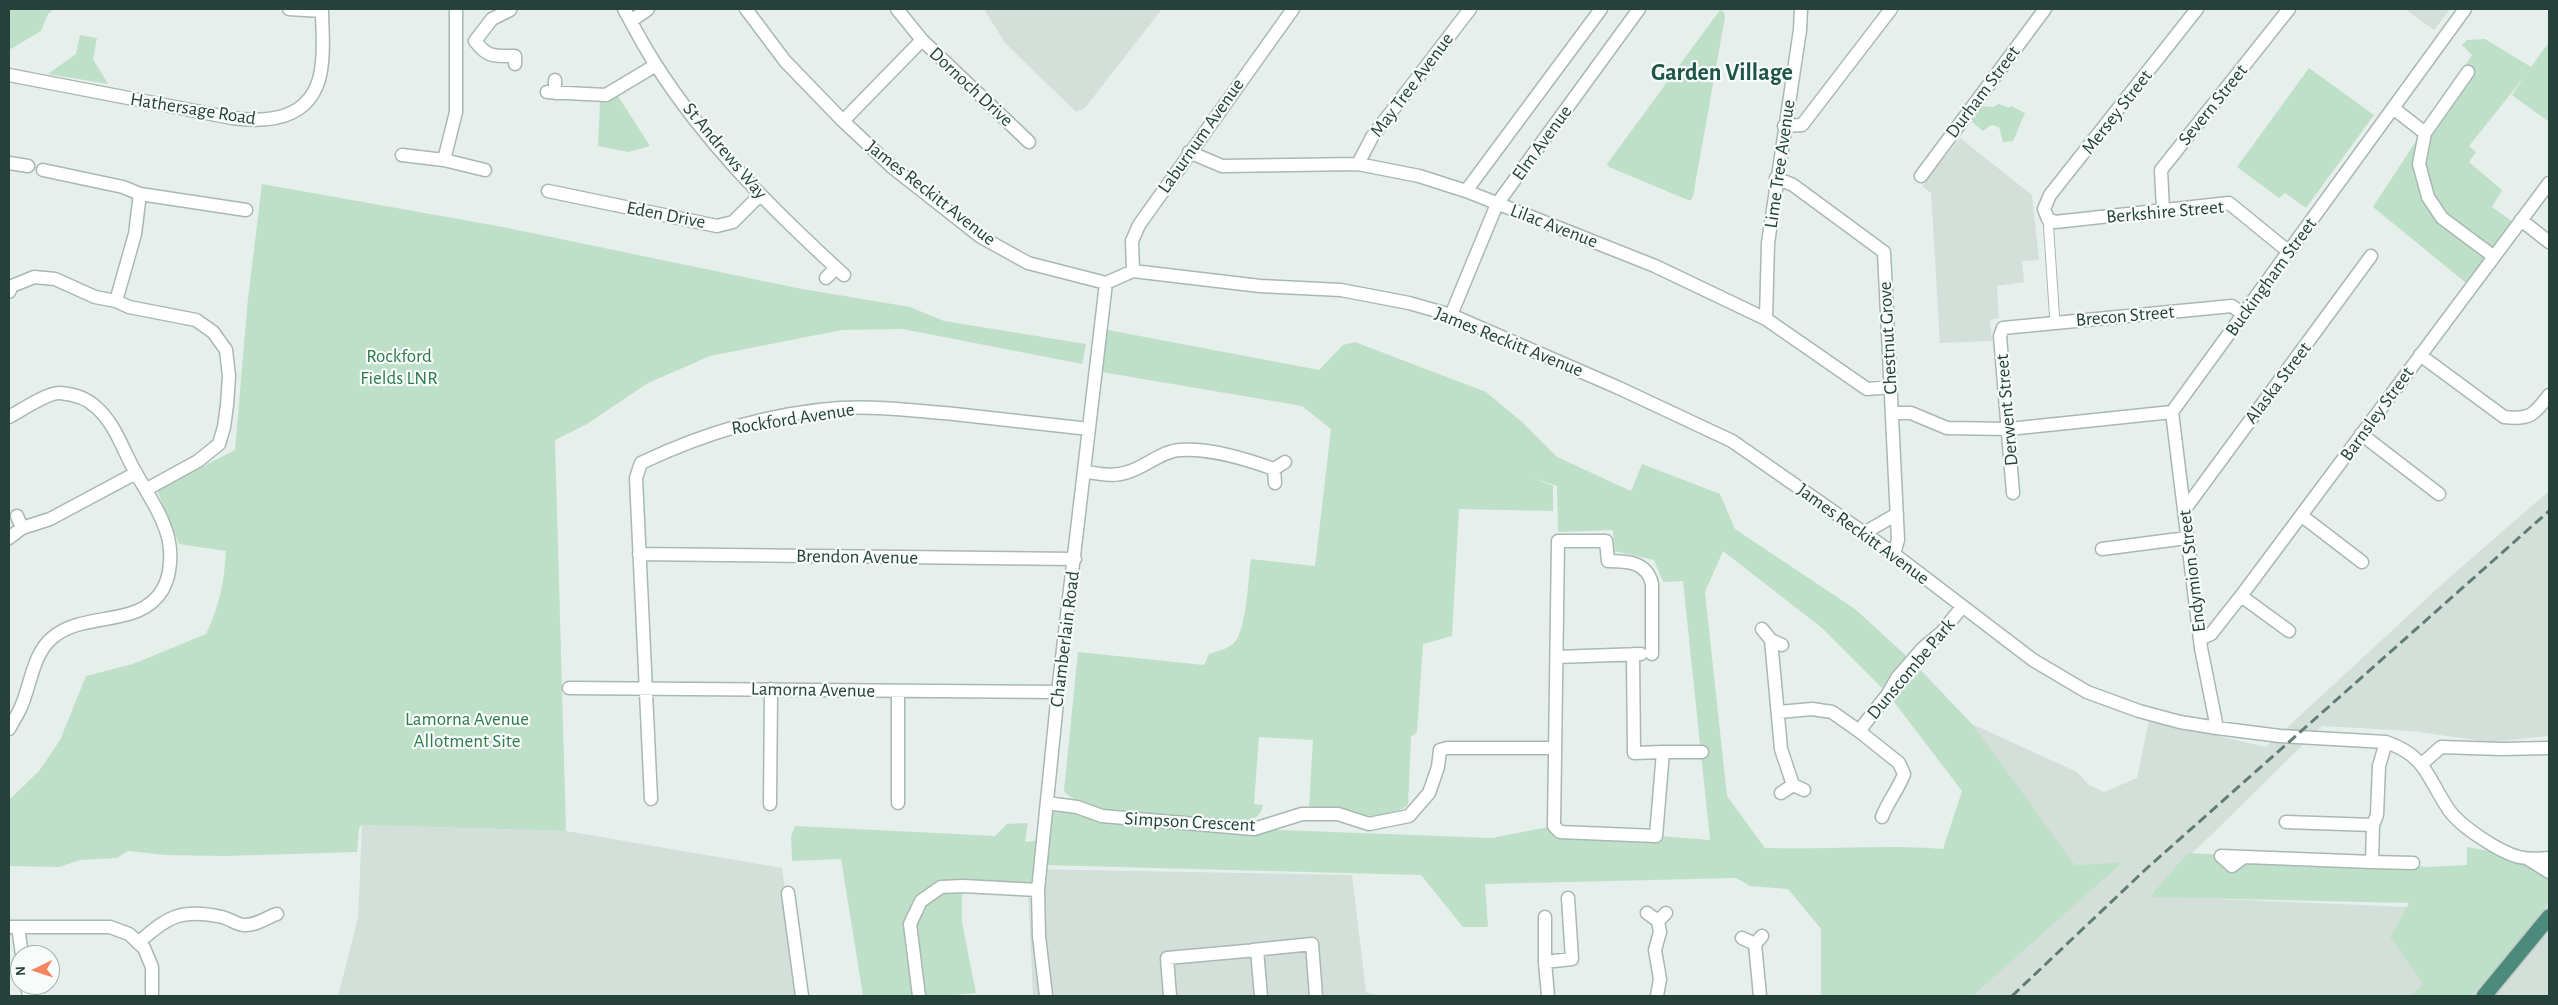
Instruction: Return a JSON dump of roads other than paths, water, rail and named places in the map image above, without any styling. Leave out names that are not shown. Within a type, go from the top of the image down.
[{"type":"highway","points":[[2484,996],[2548,921]]},
{"type":"street","points":[[289,9],[322,10]]},
{"type":"street","points":[[444,160],[456,112],[456,9]]},
{"type":"street","name":"St Andrews Way","points":[[624,9],[656,65],[709,138],[760,195],[840,272],[826,278]]},
{"type":"street","points":[[631,21],[648,9]]},
{"type":"street","name":"James Reckitt Avenue","points":[[746,9],[785,61],[843,120],[892,167],[981,237],[1028,262],[1106,283]]},
{"type":"street","name":"Dornoch Drive","points":[[897,9],[922,40],[1021,140]]},
{"type":"street","name":"Laburnum Avenue","points":[[1133,271],[1132,241],[1139,225],[1189,152],[1293,9]]},
{"type":"street","name":"May Tree Avenue","points":[[1358,164],[1372,137],[1470,9]]},
{"type":"street","name":"Elm Avenue","points":[[1466,191],[1601,9]]},
{"type":"street","name":"Elm Avenue","points":[[1452,315],[1496,204],[1639,9]]},
{"type":"street","name":"Lime Tree Avenue","points":[[1766,319],[1768,243],[1776,178],[1800,30],[1801,9]]},
{"type":"street","points":[[1784,126],[1802,125],[1891,9]]},
{"type":"street","name":"Durham Street","points":[[1921,176],[2045,9]]},
{"type":"street","name":"Mersey Street","points":[[2055,323],[2052,220],[2044,209],[2050,195],[2197,9]]},
{"type":"street","name":"Severn Street","points":[[2163,210],[2161,170],[2289,9]]},
{"type":"street","name":"Buckingham Street","points":[[2172,412],[2465,9]]},
{"type":"street","name":"Hathersage Road","points":[[9,75],[232,118],[267,120],[281,118],[306,103],[319,81],[322,61],[322,10]]},
{"type":"street","points":[[474,41],[492,19],[510,10]]},
{"type":"street","points":[[455,40],[474,41],[484,52],[491,56],[515,56],[515,64]]},
{"type":"street","name":"Dornoch Drive","points":[[843,120],[922,40]]},
{"type":"street","points":[[552,88],[606,95],[656,65]]},
{"type":"street","points":[[2468,72],[2424,133],[2420,164],[2428,196],[2442,218],[2493,256]]},
{"type":"street","points":[[2393,108],[2424,133]]},
{"type":"street","name":"Lilac Avenue","points":[[1189,152],[1222,166],[1358,164],[1419,176],[1466,191],[1581,235],[1655,266],[1766,319],[1867,389],[1891,388]]},
{"type":"street","points":[[402,154],[444,160],[485,170]]},
{"type":"street","points":[[9,163],[28,166]]},
{"type":"street","points":[[43,170],[123,187],[140,194],[246,210]]},
{"type":"street","name":"Chestnut Grove","points":[[1776,178],[1792,186],[1884,252],[1898,540],[1894,554]]},
{"type":"street","name":"Barnsley Street","points":[[2200,639],[2211,634],[2241,596],[2549,183]]},
{"type":"street","name":"Eden Drive","points":[[548,191],[562,188],[717,226],[733,222],[760,195]]},
{"type":"street","points":[[116,301],[135,234],[140,194]]},
{"type":"street","name":"Berkshire Street","points":[[2052,220],[2229,203],[2289,252]]},
{"type":"street","points":[[2521,220],[2549,242]]},
{"type":"street","name":"Alaska Street","points":[[2184,509],[2371,256]]},
{"type":"street","points":[[1106,283],[1133,271]]},
{"type":"street","name":"James Reckitt Avenue","points":[[1133,271],[1260,286],[1341,290],[1409,303],[1452,315],[1620,388],[1732,441],[1894,554],[2033,660],[2087,692],[2139,711],[2180,722],[2280,736],[2386,742]]},
{"type":"street","points":[[10,287],[34,277],[55,279],[95,297],[116,301],[129,307],[196,320],[213,332],[226,350],[229,376],[224,427],[219,444],[198,461],[146,489]]},
{"type":"street","name":"Chamberlain Road","points":[[1046,996],[1039,936],[1038,890],[1058,692],[1086,472],[1089,429],[1106,283]]},
{"type":"street","name":"Brecon Street","points":[[2003,328],[2232,306],[2244,315]]},
{"type":"street","name":"Derwent Street","points":[[2003,328],[2000,336],[2013,493]]},
{"type":"street","points":[[2420,355],[2504,417],[2521,419],[2536,413],[2549,395]]},
{"type":"street","points":[[9,417],[57,392],[80,396],[98,408],[117,434],[146,489],[168,536],[170,554],[168,578],[162,590],[152,601],[136,612],[69,626],[51,639],[36,660],[20,709],[9,729]]},
{"type":"street","name":"Rockford Avenue","points":[[651,799],[644,690],[636,478],[641,463],[691,440],[727,428],[768,418],[840,408],[880,408],[1089,429]]},
{"type":"street","points":[[1893,413],[1910,413],[1947,428],[2009,429],[2172,412]]},
{"type":"street","name":"Endymion Street","points":[[2172,412],[2200,639],[2217,728]]},
{"type":"street","points":[[2361,434],[2439,494]]},
{"type":"street","points":[[1086,472],[1121,474],[1179,450],[1210,452],[1249,460],[1274,470]]},
{"type":"street","points":[[1274,470],[1285,462]]},
{"type":"street","points":[[1274,470],[1275,483]]},
{"type":"street","points":[[9,538],[22,528],[50,520],[136,473]]},
{"type":"street","points":[[1864,533],[1897,514]]},
{"type":"street","points":[[17,516],[22,528]]},
{"type":"street","points":[[2302,516],[2362,562]]},
{"type":"street","points":[[2102,549],[2187,538]]},
{"type":"street","points":[[1556,656],[1656,653],[1650,574],[1639,565],[1623,561],[1608,561],[1606,541],[1558,541],[1556,656],[1554,826],[1560,832],[1656,836],[1663,752]]},
{"type":"street","name":"Brendon Avenue","points":[[639,554],[1075,559]]},
{"type":"street","points":[[2241,596],[2289,631]]},
{"type":"street","name":"Dunscombe Park","points":[[1859,731],[1888,694],[1897,678],[1923,648],[1942,632],[1962,607]]},
{"type":"street","points":[[1762,630],[1777,642],[1781,749],[1798,788],[1781,792]]},
{"type":"street","points":[[1633,654],[1634,753],[1702,752]]},
{"type":"street","name":"Lamorna Avenue","points":[[569,688],[1058,692]]},
{"type":"street","points":[[770,804],[771,689]]},
{"type":"street","points":[[898,691],[898,803]]},
{"type":"street","name":"Dunscombe Park","points":[[1779,712],[1812,709],[1832,712],[1859,731],[1899,764],[1904,774],[1899,789],[1888,801],[1881,820]]},
{"type":"street","points":[[2372,862],[2373,825],[2378,815],[2379,766],[2386,742],[2402,747],[2423,763],[2450,812],[2472,831],[2501,849],[2526,858],[2549,872]]},
{"type":"street","points":[[2423,763],[2441,747],[2549,748]]},
{"type":"street","name":"Simpson Crescent","points":[[1047,803],[1077,807],[1102,816],[1254,830],[1302,814],[1338,814],[1369,824],[1409,816],[1429,793],[1438,767],[1440,750],[1447,748],[1555,748]]},
{"type":"street","points":[[2286,822],[2373,825]]},
{"type":"street","points":[[2244,857],[2413,863]]},
{"type":"street","points":[[2526,858],[2549,858]]},
{"type":"street","points":[[919,996],[910,924],[921,901],[941,887],[962,886],[1038,890]]},
{"type":"street","points":[[788,893],[802,996]]},
{"type":"street","points":[[1545,962],[1572,959],[1568,898]]},
{"type":"street","points":[[138,943],[160,923],[180,914],[200,912],[230,919],[244,926],[258,923],[278,914]]},
{"type":"street","points":[[1647,913],[1662,917],[1655,950],[1660,979],[1657,996]]},
{"type":"street","points":[[1545,917],[1545,962],[1548,996]]},
{"type":"street","points":[[19,945],[14,927],[110,927],[129,934],[144,948],[152,967],[152,996]]},
{"type":"street","points":[[1742,938],[1758,940],[1760,996]]},
{"type":"street","points":[[1170,996],[1167,958],[1312,944],[1316,996]]},
{"type":"street","points":[[1253,950],[1257,950],[1261,996]]},
{"type":"railway","points":[[2012,996],[2146,869],[2549,511]]},
{"type":"district","name":"Garden Village","points":[[1722,73]]},
{"type":"park label","name":"Rockford Fields LNR","points":[[399,367]]},
{"type":"park label","name":"Lamorna Avenue Allotment Site","points":[[467,730]]}]
